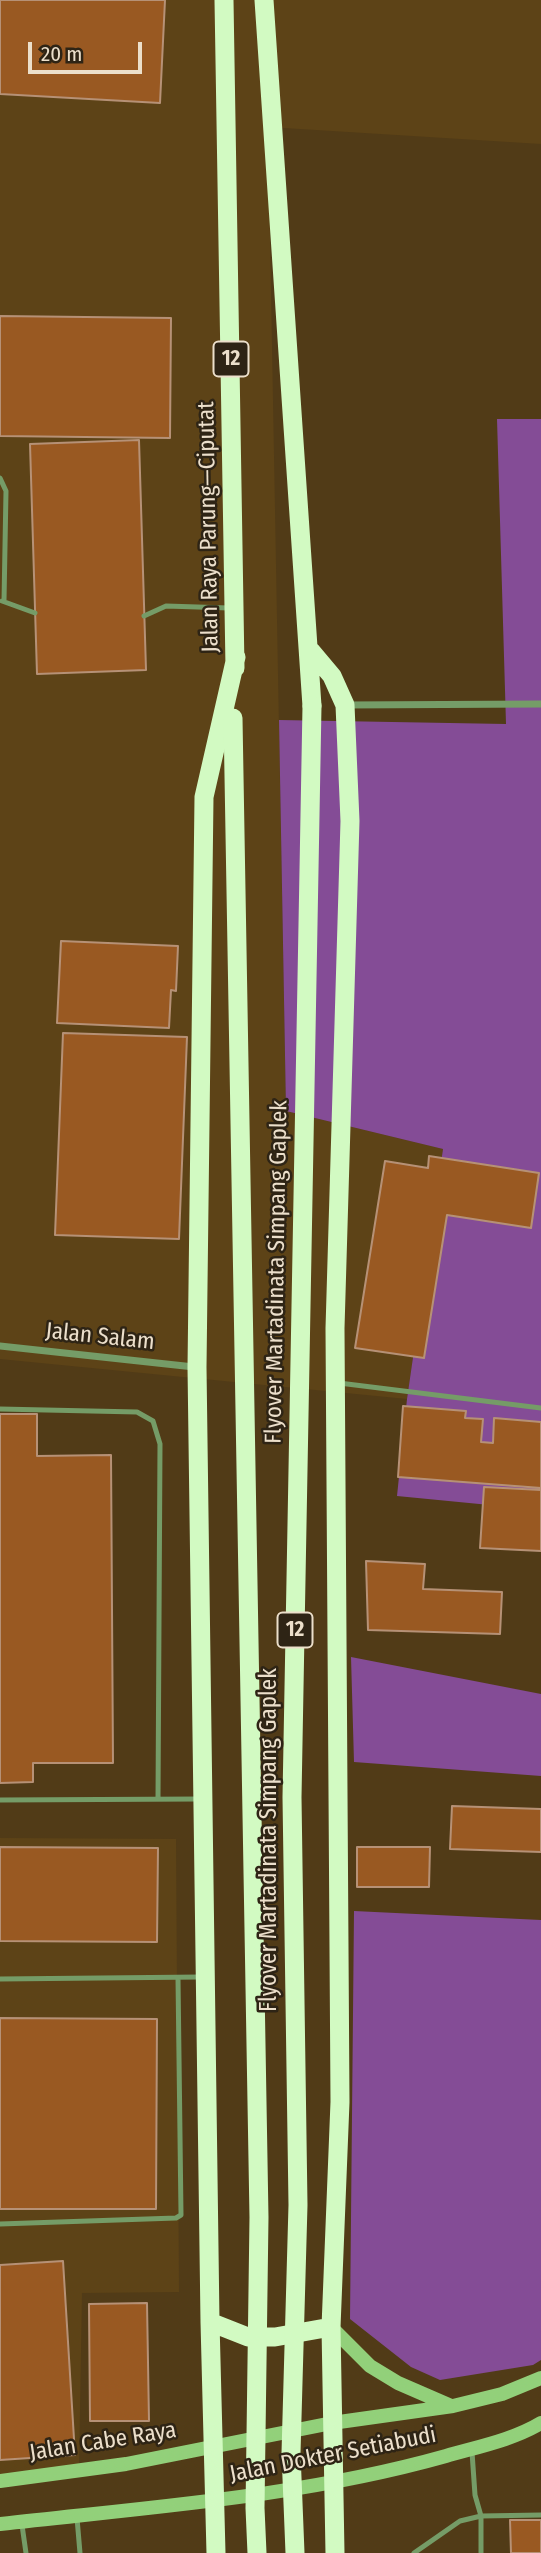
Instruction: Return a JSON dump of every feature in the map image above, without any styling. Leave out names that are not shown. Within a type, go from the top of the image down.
[{"type":"highway","name":"Jalan Raya Parung—Ciputat","points":[[224,0],[236,608],[233,718]]},
{"type":"highway","name":"12","points":[[264,0],[310,651]]},
{"type":"highway","points":[[310,651],[332,676],[345,705],[350,821],[336,1383],[340,2102],[331,2327],[335,2553]]},
{"type":"highway","name":"Flyover Martadinata Simpang Gaplek","points":[[295,2553],[291,2453],[298,2205],[292,1797],[312,706],[310,651]]},
{"type":"highway","points":[[216,2553],[209,2322],[205,1800],[197,1367],[204,797],[236,657]]},
{"type":"highway","name":"Flyover Martadinata Simpang Gaplek","points":[[233,718],[259,2217],[255,2508],[257,2553]]},
{"type":"highway","points":[[209,2322],[248,2337],[275,2337],[331,2327]]},
{"type":"main road","points":[[331,2327],[370,2366],[398,2384],[453,2406]]},
{"type":"main road","name":"Jalan Dokter Setiabudi","points":[[214,2445],[332,2423],[453,2406],[502,2394],[541,2378]]},
{"type":"main road","name":"Jalan Dokter Setiabudi","points":[[213,2502],[392,2471],[538,2429]]},
{"type":"main road","name":"Jalan Cabe Raya","points":[[0,2481],[126,2464],[214,2445]]},
{"type":"main road","points":[[0,2524],[213,2502]]},
{"type":"street","points":[[345,705],[541,704]]},
{"type":"street","name":"Jalan Salam","points":[[0,1346],[197,1367]]},
{"type":"lane","points":[[0,478],[6,491],[2,601],[35,613]]},
{"type":"lane","points":[[144,616],[166,606],[236,608]]},
{"type":"lane","points":[[336,1383],[541,1408]]},
{"type":"lane","points":[[0,1409],[137,1412],[153,1421],[160,1444],[158,1799]]},
{"type":"lane","points":[[0,1800],[205,1800]]},
{"type":"lane","points":[[0,1979],[205,1977]]},
{"type":"lane","points":[[0,2224],[176,2218],[181,2215],[178,1978]]},
{"type":"lane","points":[[471,2448],[475,2495],[481,2516],[481,2553]]},
{"type":"lane","points":[[414,2553],[460,2521],[481,2516],[541,2515]]},
{"type":"lane","points":[[77,2516],[80,2553]]},
{"type":"lane","points":[[22,2521],[26,2553]]},
{"type":"shaded area","points":[[0,0],[541,0],[541,144],[268,127],[286,1111],[443,1149],[407,1399],[0,1359]]},
{"type":"shaded area","points":[[497,419],[541,419],[541,1510],[397,1496],[407,1399],[443,1149],[286,1111],[279,720],[506,724]]},
{"type":"shaded area","points":[[351,1657],[541,1694],[541,1776],[354,1762]]},
{"type":"shaded area","points":[[0,1838],[176,1839],[179,2292],[82,2293],[79,2470],[0,2481]]},
{"type":"shaded area","points":[[354,1911],[541,1920],[541,2360],[533,2365],[440,2380],[411,2367],[350,2319]]},
{"type":"building","points":[[0,0],[165,0],[160,103],[0,94]]},
{"type":"building","points":[[0,316],[171,318],[170,438],[0,436]]},
{"type":"building","points":[[139,440],[146,670],[37,674],[30,444]]},
{"type":"building","points":[[61,941],[178,946],[176,991],[171,990],[169,1028],[57,1023]]},
{"type":"building","points":[[63,1033],[187,1037],[179,1239],[55,1235]]},
{"type":"building","points":[[429,1156],[539,1173],[531,1228],[447,1215],[424,1358],[355,1348],[385,1161],[428,1168]]},
{"type":"building","points":[[403,1406],[466,1411],[465,1418],[483,1419],[481,1442],[493,1443],[494,1418],[541,1422],[541,1488],[398,1477]]},
{"type":"building","points":[[0,1414],[37,1414],[37,1456],[111,1455],[113,1763],[33,1763],[33,1782],[0,1783]]},
{"type":"building","points":[[484,1487],[541,1490],[541,1551],[480,1548]]},
{"type":"building","points":[[366,1561],[425,1564],[423,1589],[502,1592],[500,1634],[368,1630]]},
{"type":"building","points":[[452,1806],[541,1809],[541,1852],[450,1849]]},
{"type":"building","points":[[0,1847],[158,1848],[157,1942],[0,1941]]},
{"type":"building","points":[[357,1847],[430,1847],[429,1887],[357,1887]]},
{"type":"building","points":[[0,2018],[157,2019],[156,2209],[0,2209]]},
{"type":"building","points":[[63,2261],[75,2455],[0,2460],[0,2265]]},
{"type":"building","points":[[147,2303],[149,2421],[90,2421],[89,2304]]},
{"type":"building","points":[[510,2520],[541,2520],[541,2553],[511,2553]]}]
